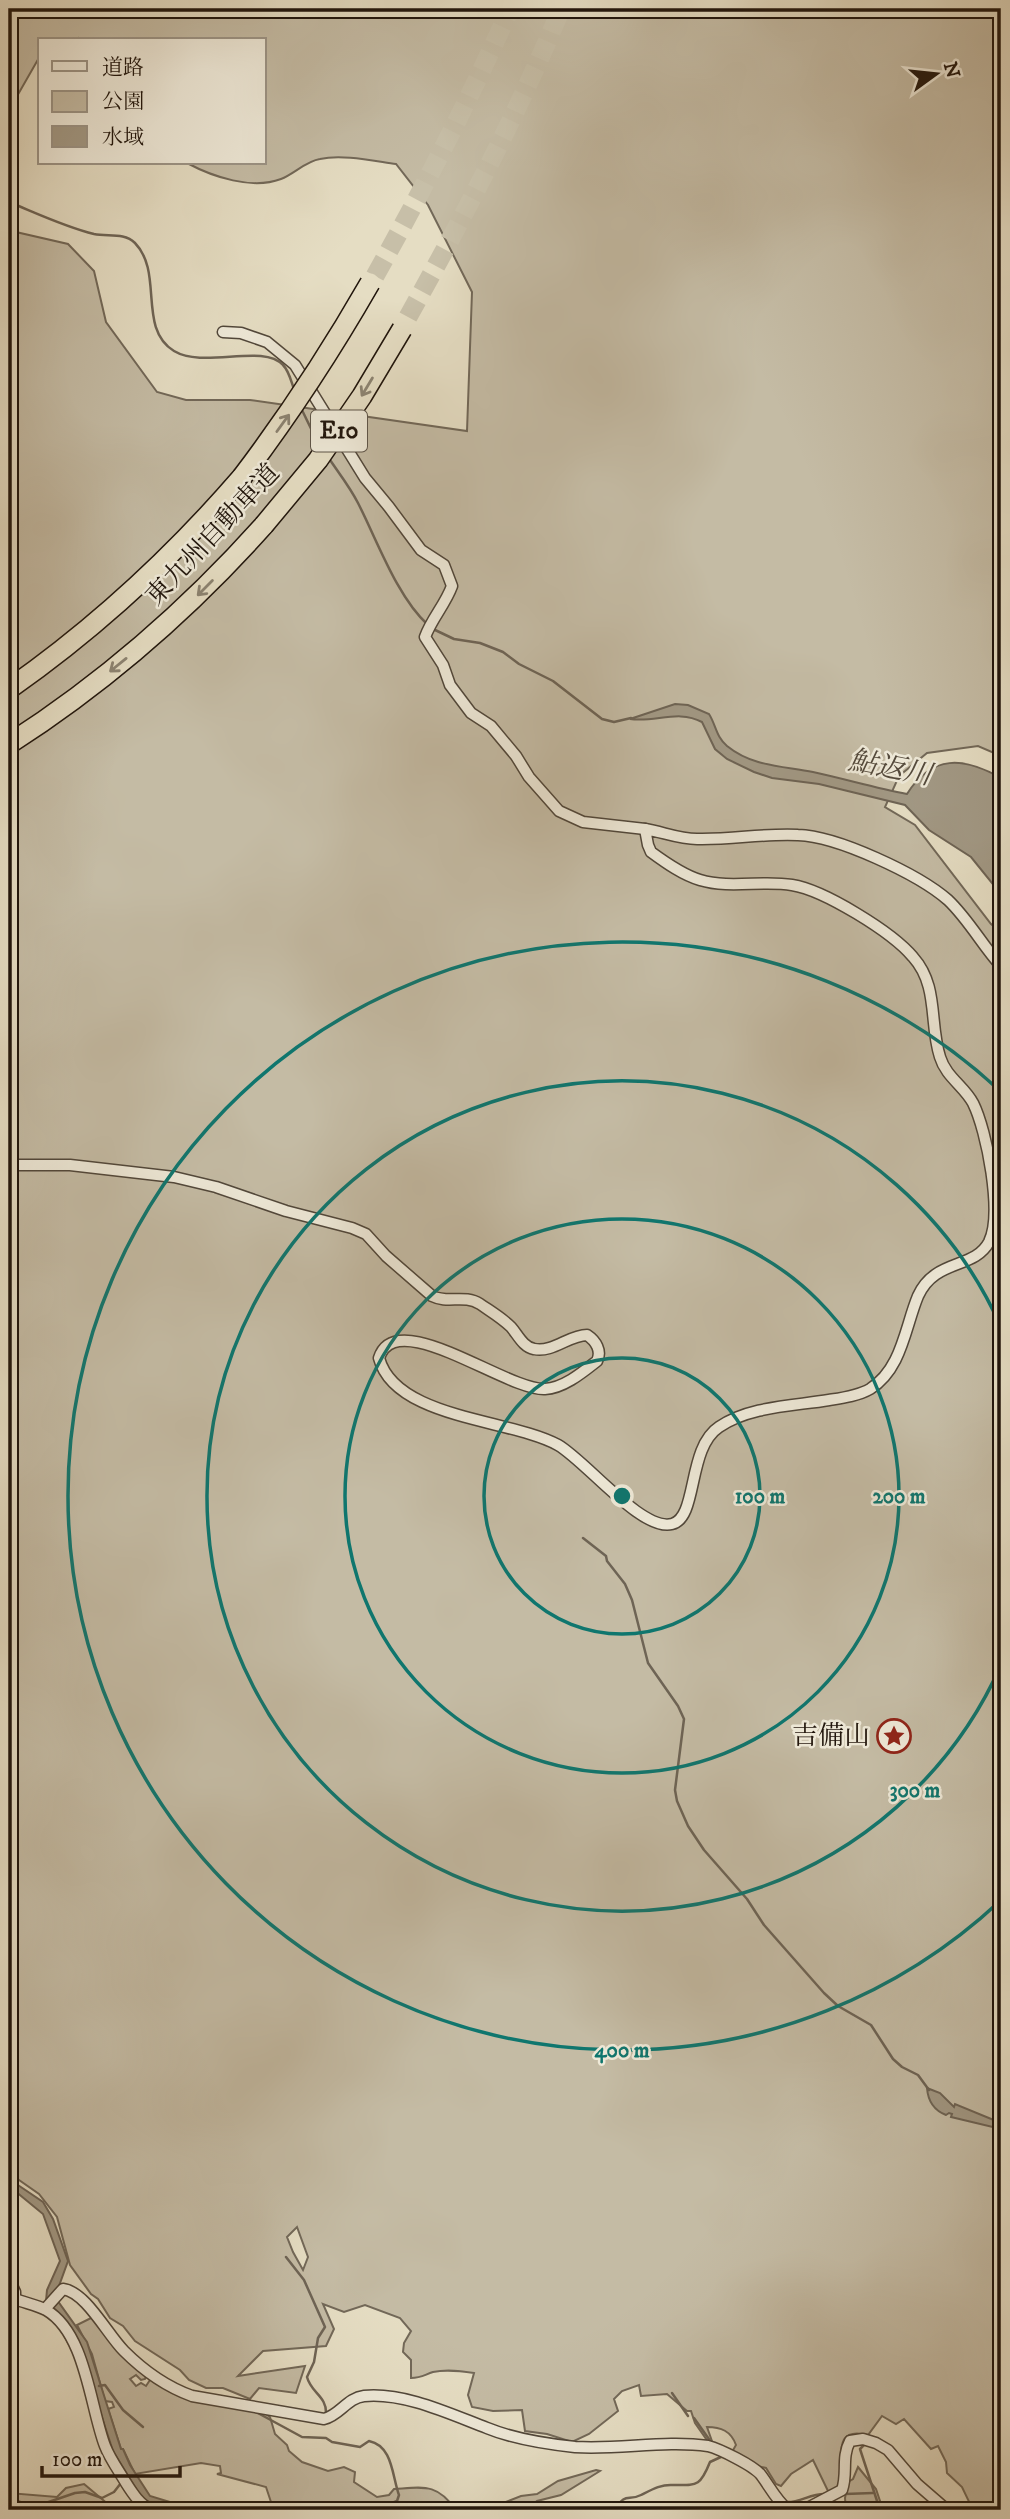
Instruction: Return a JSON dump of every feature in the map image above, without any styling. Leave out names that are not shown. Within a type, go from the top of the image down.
[{"type":"highway","name":"東九州自動車道","points":[[9,689],[58,655],[120,603],[211,513],[285,420],[332,349],[373,279]]},
{"type":"highway","name":"東九州自動車道","points":[[9,744],[98,681],[170,621],[239,553],[318,460],[362,396],[405,323]]},
{"type":"street","points":[[223,332],[241,333],[267,342],[295,365],[365,478],[421,550],[444,565],[452,586],[444,606],[432,620],[425,637],[443,665],[450,685],[471,713],[491,726],[516,755],[529,777],[559,811],[583,822],[645,829],[697,839],[800,835],[819,838],[907,873],[947,900],[972,926],[1001,966]]},
{"type":"street","points":[[9,1165],[71,1165],[123,1170],[174,1177],[216,1187],[268,1206],[360,1230],[432,1296],[437,1299],[464,1298],[475,1301],[506,1324],[530,1347],[539,1349],[554,1346],[587,1335],[596,1343],[599,1351],[597,1361],[561,1385],[545,1389],[526,1387],[507,1380],[435,1346],[415,1340],[390,1343],[379,1359],[391,1380],[414,1397],[432,1406],[534,1435],[558,1446],[581,1462],[643,1516],[658,1524],[676,1523],[683,1517],[689,1504],[700,1451],[716,1429],[731,1421],[765,1411],[864,1392],[880,1380],[900,1349],[920,1293],[927,1282],[944,1268],[974,1256],[988,1243],[992,1231],[994,1198],[977,1114],[971,1101],[944,1068],[938,1046],[930,987],[913,957],[892,938],[868,922],[810,889],[782,883],[727,884],[692,877],[651,852],[645,829]]},
{"type":"street","points":[[9,2279],[15,2292],[12,2299],[50,2308],[79,2354],[110,2457],[142,2505],[152,2510]]},
{"type":"street","points":[[50,2308],[63,2289],[76,2293],[126,2353],[173,2389],[192,2396],[324,2419],[334,2417],[355,2398],[391,2396],[448,2411],[489,2429],[530,2440],[575,2446],[708,2446],[724,2451],[760,2473],[770,2491],[788,2510]]},
{"type":"street","points":[[804,2510],[842,2490],[845,2477],[843,2462],[849,2441],[863,2439],[887,2450],[918,2484],[947,2510]]},
{"type":"green space","points":[[9,9],[1001,9],[1001,756],[978,746],[927,753],[899,776],[885,807],[915,825],[991,924],[1001,932],[1001,2510],[973,2510],[962,2487],[947,2473],[946,2462],[938,2446],[931,2449],[904,2419],[896,2424],[882,2416],[868,2435],[855,2433],[847,2436],[842,2443],[841,2473],[835,2491],[828,2491],[813,2460],[791,2474],[781,2486],[776,2484],[766,2468],[753,2465],[732,2452],[736,2445],[728,2433],[707,2427],[713,2444],[709,2443],[695,2423],[691,2411],[687,2411],[667,2394],[641,2396],[639,2385],[622,2391],[614,2399],[618,2411],[589,2434],[572,2442],[525,2431],[522,2410],[493,2411],[472,2407],[468,2395],[474,2373],[443,2371],[411,2378],[411,2360],[403,2352],[404,2343],[411,2331],[400,2318],[365,2305],[344,2312],[323,2304],[334,2329],[326,2346],[263,2351],[238,2376],[305,2366],[296,2393],[259,2388],[250,2399],[223,2388],[206,2388],[189,2380],[180,2370],[135,2341],[123,2326],[110,2318],[70,2265],[57,2217],[39,2194],[9,2173],[9,2075],[13,2076],[13,2058],[9,2049],[9,226],[16,232],[68,244],[94,271],[106,322],[157,392],[186,400],[250,400],[467,431],[472,292],[428,205],[396,164],[329,158],[310,162],[281,179],[258,183],[221,177],[189,164],[266,164],[266,38],[38,38],[38,60],[9,106]],"holes":[[[297,2227],[308,2257],[303,2270],[287,2237]]]},
{"type":"green space","points":[[93,2317],[147,2372],[145,2379],[141,2380],[136,2375],[130,2379],[136,2386],[141,2383],[146,2386],[152,2377],[167,2389],[259,2409],[270,2417],[275,2434],[302,2462],[328,2471],[344,2467],[355,2472],[354,2482],[377,2497],[389,2495],[394,2489],[436,2491],[456,2510],[294,2510],[271,2502],[266,2487],[217,2474],[221,2473],[220,2466],[201,2463],[135,2474],[121,2449],[108,2409],[114,2407],[112,2402],[105,2401],[92,2354],[77,2325]]},
{"type":"green space","points":[[858,2467],[876,2489],[883,2510],[846,2510],[848,2482],[853,2479]]},
{"type":"green space","points":[[600,2471],[561,2495],[537,2501],[527,2510],[493,2510],[521,2496],[537,2494],[558,2481]]},
{"type":"green space","points":[[84,2484],[115,2510],[9,2510],[9,2493],[57,2497],[66,2488]]},
{"type":"water","points":[[675,704],[688,705],[709,714],[718,735],[727,746],[747,758],[768,765],[813,772],[907,794],[927,772],[950,763],[974,766],[1001,778],[1000,893],[971,857],[929,830],[905,805],[819,784],[772,778],[754,772],[727,759],[715,749],[702,722],[693,718],[675,716],[630,719]]},
{"type":"water","points":[[927,2088],[940,2093],[954,2107],[955,2104],[1001,2123],[1001,2129],[941,2113],[932,2104]]},
{"type":"water","points":[[9,2179],[43,2202],[53,2219],[68,2261],[55,2297],[87,2342],[121,2449],[150,2496],[187,2510],[162,2510],[146,2505],[113,2451],[93,2390],[46,2301],[47,2290],[60,2261],[43,2214],[9,2186]]},
{"type":"waterway","points":[[9,202],[83,231],[131,240],[143,255],[148,269],[153,315],[156,329],[163,341],[174,351],[186,356],[262,356],[274,359],[285,367],[294,389]]},
{"type":"waterway","points":[[301,408],[318,443]]},
{"type":"waterway","points":[[328,457],[355,497],[397,584],[428,625]]},
{"type":"waterway","points":[[433,629],[454,639],[480,643],[503,652],[519,664],[553,681],[602,719],[614,722],[631,718]]},
{"type":"waterway","points":[[583,1538],[606,1556],[625,1584],[632,1600],[648,1663],[684,1719],[675,1790],[688,1826],[704,1850],[747,1899],[764,1925],[824,1993],[838,2006],[871,2025],[893,2059],[918,2075],[929,2090]]},
{"type":"waterway","points":[[286,2257],[304,2280],[325,2327],[318,2338],[314,2362],[307,2377],[324,2403],[326,2414]]},
{"type":"waterway","points":[[99,2386],[105,2385],[123,2410],[143,2427]]},
{"type":"waterway","points":[[672,2393],[688,2416]]},
{"type":"waterway","points":[[256,2412],[302,2437],[326,2438],[332,2442],[360,2447],[369,2441],[377,2444],[387,2455],[399,2495],[397,2501],[387,2505],[387,2510]]},
{"type":"waterway","points":[[694,2418],[711,2442]]},
{"type":"waterway","points":[[865,2444],[860,2449],[880,2510]]},
{"type":"waterway","points":[[614,2510],[625,2499],[660,2486],[697,2483],[710,2462],[723,2456]]},
{"type":"waterway","points":[[9,2498],[34,2507],[75,2493],[85,2492],[102,2498],[114,2492],[121,2483]]},
{"type":"waterway","points":[[845,2494],[873,2493]]},
{"type":"waterway","points":[[786,2502],[826,2494]]},
{"type":"tunnel","points":[[375,276],[446,144],[510,9]]},
{"type":"tunnel","points":[[408,317],[489,165],[561,9]]},
{"type":"place","name":"吉備山","points":[[894,1736]]},
{"type":"water label","name":"鮎返川","points":[[890,768]]}]
